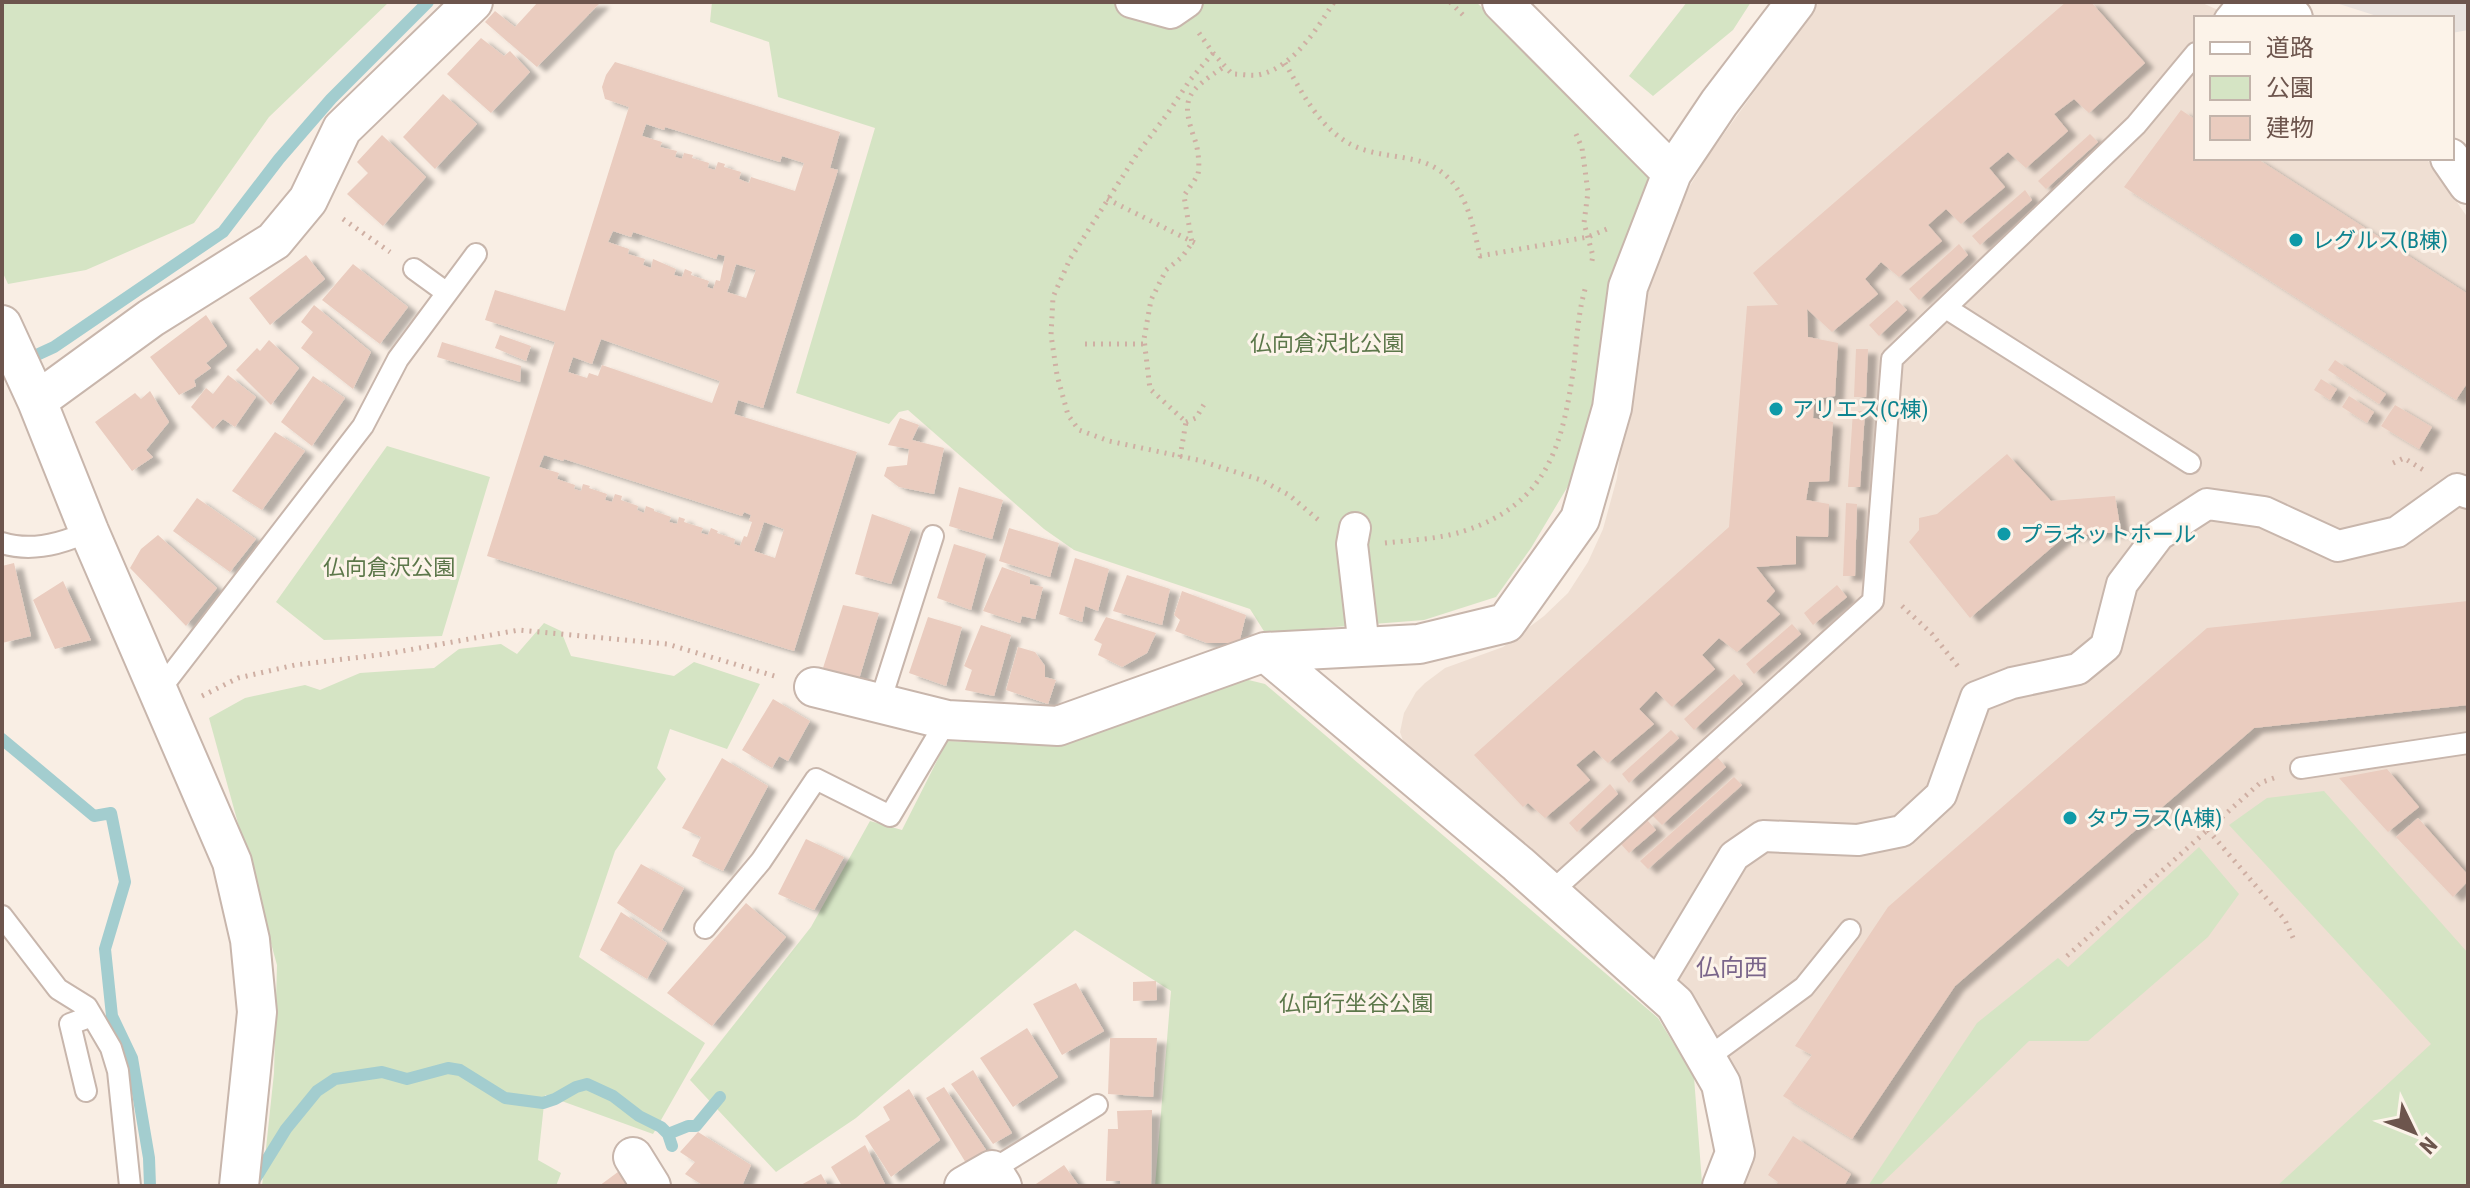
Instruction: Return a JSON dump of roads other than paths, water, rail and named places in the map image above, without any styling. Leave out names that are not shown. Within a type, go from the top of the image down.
[{"type":"street","points":[[37,401],[151,318],[274,241],[320,206],[342,129],[473,2]]},
{"type":"street","points":[[1131,2],[1171,13],[1187,2]]},
{"type":"street","points":[[1502,2],[1672,173]]},
{"type":"street","points":[[814,687],[947,720],[1058,726],[1265,652],[1419,644],[1506,623],[1580,519],[1612,408],[1628,287],[1672,173],[1719,103],[1796,2]]},
{"type":"street","points":[[2254,2],[2288,16]]},
{"type":"street","points":[[2451,160],[2468,184]]},
{"type":"street","points":[[2,325],[232,862],[250,940],[257,1012],[239,1186]]},
{"type":"street","points":[[1656,986],[1734,856],[1763,836],[1858,840],[1902,831],[1941,795],[1976,697],[2012,683],[2078,669],[2106,646],[2122,584],[2159,535],[2207,504],[2264,512],[2338,546],[2397,532],[2457,489],[2468,493]]},
{"type":"street","points":[[1353,536],[1364,647]]},
{"type":"street","points":[[1265,652],[1550,893],[1675,1004],[1721,1084],[1735,1153],[1722,1186]]},
{"type":"lane","points":[[1550,893],[1873,601],[1892,359],[2136,125],[2194,55]]},
{"type":"lane","points":[[162,703],[363,426],[398,359],[476,254]]},
{"type":"lane","points":[[414,269],[447,293]]},
{"type":"lane","points":[[1946,308],[2190,463]]},
{"type":"lane","points":[[2,543],[19,548],[67,541],[89,531]]},
{"type":"lane","points":[[880,702],[933,536]]},
{"type":"lane","points":[[705,928],[761,861],[816,779],[890,816],[947,720]]},
{"type":"lane","points":[[2301,768],[2468,743]]},
{"type":"lane","points":[[2,916],[58,989],[87,1007],[111,1048],[118,1071],[130,1186]]},
{"type":"lane","points":[[1706,1059],[1804,987],[1850,930]]},
{"type":"lane","points":[[86,1091],[70,1024],[92,1016]]},
{"type":"lane","points":[[986,1181],[1097,1105]]},
{"type":"waterway","points":[[2,371],[54,347],[223,232],[279,159],[331,99],[428,2]]},
{"type":"waterway","points":[[2,739],[94,816],[111,813],[125,882],[105,949],[112,1016],[132,1058],[149,1158],[150,1186]]},
{"type":"waterway","points":[[252,1184],[286,1129],[317,1091],[335,1079],[382,1072],[407,1079],[448,1068],[460,1070],[505,1098],[543,1103],[587,1084],[613,1096],[639,1116],[661,1127],[668,1134],[672,1146]]},
{"type":"waterway","points":[[668,1134],[696,1126],[720,1097]]},
{"type":"place","name":"レグルス(B棟)","points":[[2296,240]]},
{"type":"place","name":"アリエス(C棟)","points":[[1776,409]]},
{"type":"place","name":"プラネットホール","points":[[2004,534]]},
{"type":"place","name":"タウラス(A棟)","points":[[2070,818]]},
{"type":"district","name":"仏向西","points":[[1732,968]]},
{"type":"park label","name":"仏向倉沢北公園","points":[[1327,343]]},
{"type":"park label","name":"仏向倉沢公園","points":[[389,567]]},
{"type":"park label","name":"仏向行坐谷公園","points":[[1356,1003]]}]
